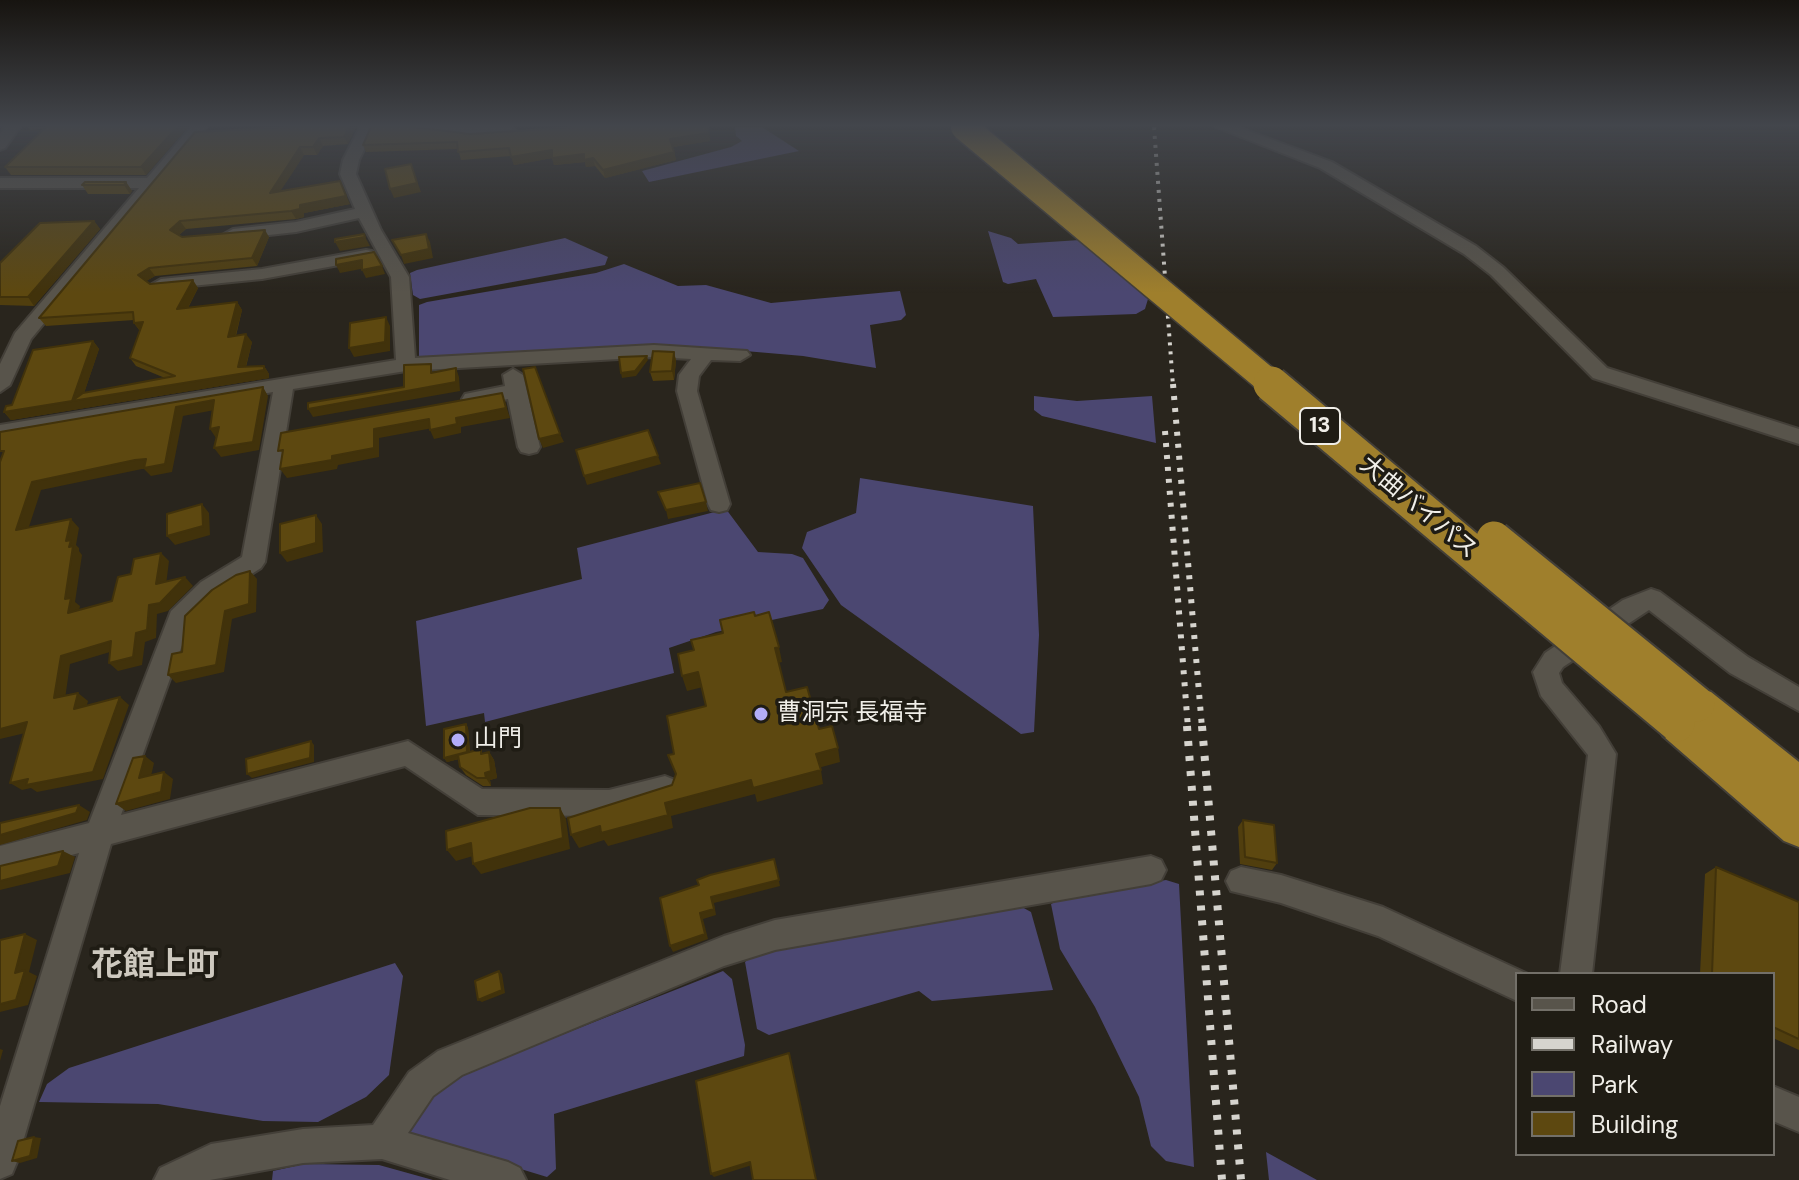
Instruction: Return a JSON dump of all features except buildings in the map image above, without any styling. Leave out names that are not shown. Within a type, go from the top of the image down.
[{"type":"highway","name":"大曲バイパス","points":[[1032,182],[1687,714],[1799,787]]},
{"type":"highway","name":"大曲バイパス","points":[[1056,182],[1687,714],[1799,827]]},
{"type":"street","points":[[351,182],[364,212],[400,277],[406,365]]},
{"type":"street","points":[[1355,182],[1470,250],[1497,271],[1600,373],[1799,437]]},
{"type":"street","points":[[0,183],[151,183]]},
{"type":"street","points":[[0,385],[22,337],[151,183]]},
{"type":"street","points":[[213,236],[296,227],[364,212]]},
{"type":"street","points":[[155,284],[262,274],[385,251]]},
{"type":"street","points":[[0,432],[406,365],[654,351],[740,355]]},
{"type":"street","points":[[705,354],[689,375],[687,391],[719,504]]},
{"type":"street","points":[[514,357],[512,371],[529,447]]},
{"type":"street","points":[[0,1162],[99,835],[180,618],[209,589],[253,562],[284,385]]},
{"type":"street","points":[[456,402],[517,391]]},
{"type":"street","points":[[274,435],[305,429]]},
{"type":"street","points":[[1576,972],[1602,754],[1590,734],[1550,688],[1546,672],[1554,660],[1632,607],[1651,599],[1739,665],[1799,700]]},
{"type":"street","points":[[0,860],[408,753],[478,802],[609,803],[665,789]]},
{"type":"street","points":[[382,1142],[421,1084],[450,1063],[724,951],[775,935],[1151,870]]},
{"type":"street","points":[[1241,881],[1281,889],[1383,922],[1515,984]]},
{"type":"street","points":[[1775,1104],[1799,1115]]},
{"type":"street","points":[[172,1180],[211,1161],[303,1146],[382,1142],[508,1180]]},
{"type":"green space","points":[[988,231],[1011,238],[1018,244],[1080,240],[1148,299],[1145,309],[1136,314],[1053,317],[1036,279],[1008,284],[1003,282]]},
{"type":"green space","points":[[565,238],[608,257],[605,265],[420,299],[413,295],[410,273],[417,270]]},
{"type":"green space","points":[[624,264],[678,286],[706,285],[771,303],[900,291],[906,315],[901,320],[870,325],[876,368],[803,356],[745,351],[419,357],[419,305],[596,273]]},
{"type":"green space","points":[[1034,396],[1077,401],[1152,396],[1156,443],[1042,416],[1034,410]]},
{"type":"green space","points":[[860,478],[1033,506],[1039,635],[1034,732],[1021,734],[841,605],[802,548],[807,532],[856,513]]},
{"type":"green space","points":[[726,509],[758,552],[792,554],[803,558],[829,600],[823,609],[716,632],[669,648],[674,673],[485,722],[484,713],[426,726],[416,621],[582,579],[577,548]]},
{"type":"green space","points":[[1166,880],[1179,884],[1194,1167],[1166,1161],[1151,1146],[1139,1097],[1095,1007],[1060,949],[1051,904],[1065,897]]},
{"type":"green space","points":[[1020,906],[1031,912],[1053,990],[932,1001],[919,991],[769,1035],[757,1029],[745,962],[756,952]]},
{"type":"green space","points":[[395,963],[403,976],[389,1075],[366,1097],[318,1122],[263,1121],[158,1104],[39,1102],[47,1084],[69,1068]]},
{"type":"green space","points":[[723,971],[732,979],[745,1045],[744,1056],[554,1114],[556,1169],[547,1177],[409,1135],[410,1118],[445,1081]]},
{"type":"green space","points":[[1266,1152],[1317,1180],[1269,1180]]},
{"type":"green space","points":[[304,1164],[379,1165],[433,1180],[272,1180],[273,1171]]},
{"type":"railway","points":[[1158,182],[1173,386]]},
{"type":"railway","points":[[1173,384],[1202,728]]},
{"type":"railway","points":[[1165,431],[1188,728]]},
{"type":"railway","points":[[1187,726],[1222,1180]]},
{"type":"railway","points":[[1202,726],[1241,1180]]},
{"type":"place","name":"曹洞宗 長福寺","points":[[761,714]]},
{"type":"place","name":"山門","points":[[458,740]]},
{"type":"district","name":"花館上町","points":[[155,967]]}]
